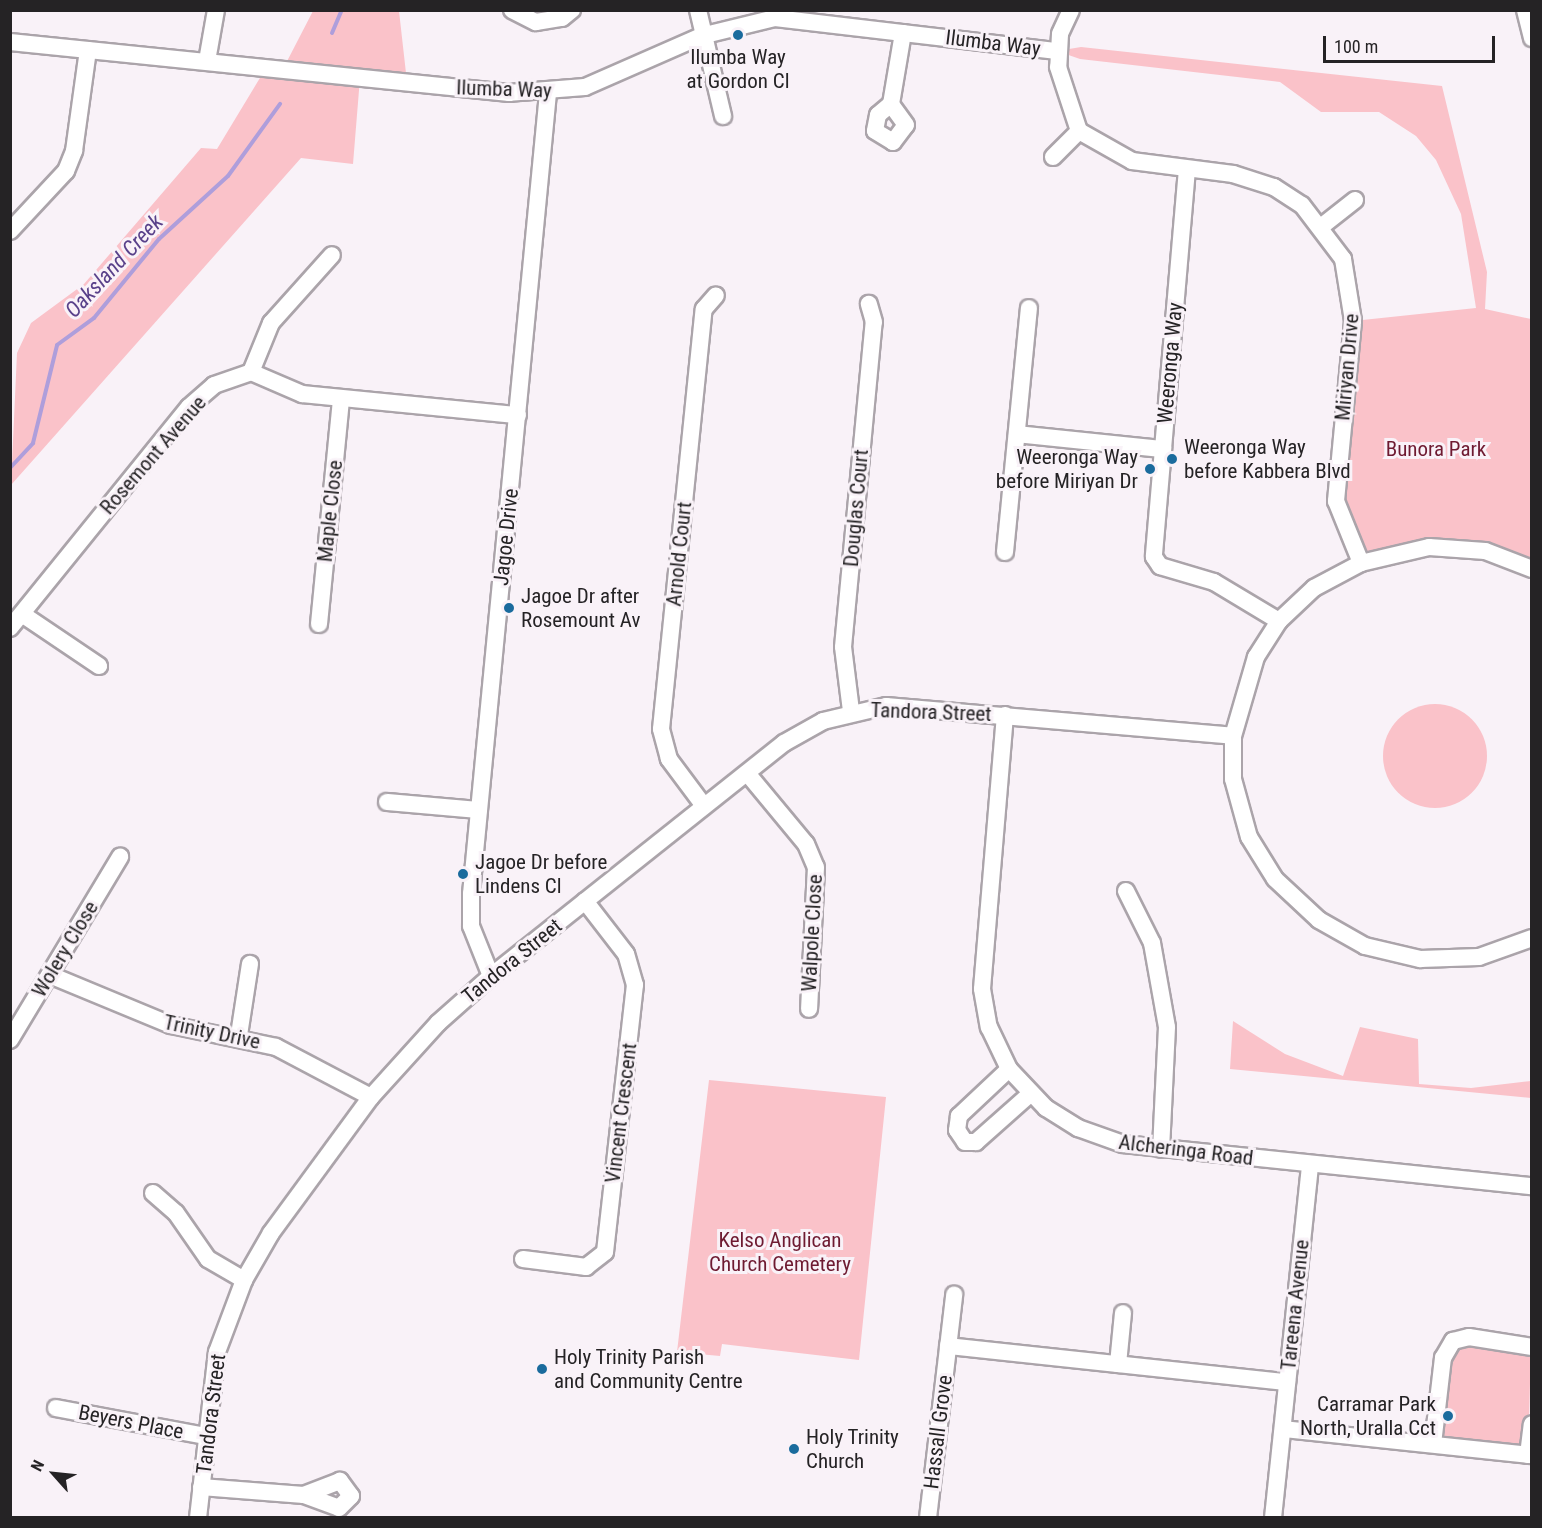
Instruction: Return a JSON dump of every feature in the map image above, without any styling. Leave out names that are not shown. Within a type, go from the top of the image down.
[{"type":"street","points":[[207,61],[216,10]]},
{"type":"street","points":[[512,10],[536,22],[562,18],[572,10]]},
{"type":"street","points":[[698,10],[701,36],[722,93],[723,116]]},
{"type":"street","points":[[1053,157],[1078,131],[1060,84],[1057,51],[1071,10]]},
{"type":"street","points":[[1525,10],[1532,38]]},
{"type":"street","name":"Ilumba Way","points":[[10,42],[548,93],[607,80],[701,36],[775,18],[1057,51]]},
{"type":"street","points":[[891,104],[903,33]]},
{"type":"street","points":[[10,231],[66,171],[74,151],[88,50]]},
{"type":"street","name":"Jagoe Drive","points":[[491,976],[470,917],[548,93]]},
{"type":"street","name":"Miriyan Drive","points":[[1078,131],[1122,158],[1233,174],[1274,187],[1322,226],[1342,259],[1352,302],[1336,501],[1361,563]]},
{"type":"street","name":"Weeronga Way","points":[[1187,169],[1152,550],[1156,563],[1214,582],[1279,621]]},
{"type":"street","points":[[1322,226],[1355,200]]},
{"type":"street","points":[[332,255],[271,323],[251,372],[302,394],[518,415]]},
{"type":"street","name":"Arnold Court","points":[[704,806],[669,759],[661,729],[704,309],[716,295]]},
{"type":"street","name":"Douglas Court","points":[[850,711],[843,647],[874,322],[869,304]]},
{"type":"street","points":[[1005,552],[1029,308]]},
{"type":"street","name":"Rosemont Avenue","points":[[10,628],[189,407],[214,385],[251,372]]},
{"type":"street","name":"Maple Close","points":[[319,624],[341,399]]},
{"type":"street","points":[[1017,434],[1163,449]]},
{"type":"street","points":[[1532,569],[1485,551],[1457,548],[1397,551],[1361,563],[1314,588],[1279,621],[1244,684],[1233,736],[1233,779],[1249,837],[1275,879],[1319,920],[1365,946],[1420,958],[1479,957],[1532,938]]},
{"type":"street","points":[[22,614],[99,666]]},
{"type":"street","name":"Tandora Street","points":[[198,1518],[217,1352],[244,1280],[271,1233],[371,1097],[438,1023],[491,976],[747,773],[800,733],[850,711],[886,706],[1233,736]]},
{"type":"street","name":"Alcheringa Road","points":[[1005,715],[981,967],[985,1011],[1009,1069],[1030,1094],[1078,1128],[1111,1142],[1532,1186]]},
{"type":"street","name":"Walpole Close","points":[[747,773],[806,844],[816,867],[808,1009]]},
{"type":"street","points":[[387,802],[479,810]]},
{"type":"street","name":"Wolery Close","points":[[10,1040],[120,857]]},
{"type":"street","points":[[1126,891],[1152,943],[1166,1018],[1161,1149]]},
{"type":"street","name":"Vincent Crescent","points":[[523,1259],[586,1267],[604,1252],[635,984],[626,954],[585,901]]},
{"type":"street","points":[[239,1035],[250,964]]},
{"type":"street","name":"Trinity Drive","points":[[50,975],[123,1009],[171,1025],[239,1035],[334,1074],[371,1097]]},
{"type":"street","points":[[1009,1069],[959,1116],[957,1130],[965,1142],[976,1142],[1030,1094]]},
{"type":"street","name":"Tareena Avenue","points":[[1273,1518],[1310,1164]]},
{"type":"street","points":[[153,1193],[176,1213],[208,1259],[244,1280]]},
{"type":"street","name":"Hassall Grove","points":[[928,1518],[954,1295]]},
{"type":"street","points":[[1118,1364],[1123,1313]]},
{"type":"street","points":[[1433,1444],[1443,1358],[1453,1341],[1469,1337],[1532,1347]]},
{"type":"street","name":"Hassall Grove","points":[[948,1347],[1287,1382]]},
{"type":"street","name":"Beyers Place","points":[[56,1408],[206,1436]]},
{"type":"street","points":[[1283,1429],[1530,1455],[1532,1424]]},
{"type":"street","points":[[201,1487],[304,1495]]},
{"type":"green space","points":[[313,11],[399,11],[407,82],[360,78],[353,164],[301,158],[11,485],[17,353],[31,323],[84,284],[201,148],[217,149],[266,68],[283,69]]},
{"type":"green space","name":"Bunora Park","points":[[1081,47],[1442,86],[1487,272],[1485,309],[1531,319],[1531,569],[1457,548],[1361,563],[1336,501],[1353,321],[1476,308],[1461,214],[1436,160],[1416,136],[1379,112],[1321,112],[1280,82],[1080,59],[1057,51]]},
{"type":"green space","points":[[1435,704],[1455,708],[1472,719],[1483,736],[1487,756],[1483,776],[1472,793],[1455,804],[1435,808],[1415,804],[1398,793],[1387,776],[1383,756],[1387,736],[1398,719],[1415,708]]},
{"type":"green space","points":[[1233,1021],[1285,1054],[1343,1076],[1360,1027],[1418,1039],[1419,1084],[1471,1088],[1531,1081],[1531,1098],[1230,1069]]},
{"type":"green space","name":"Kelso Anglican Church Cemetery","points":[[709,1080],[886,1097],[859,1360],[722,1344],[720,1356],[677,1352]]},
{"type":"green space","points":[[1453,1341],[1531,1347],[1528,1455],[1433,1444]]},
{"type":"waterway","name":"Oaksland Creek","points":[[332,33],[342,10]]},
{"type":"waterway","name":"Oaksland Creek","points":[[10,468],[33,443],[57,345],[94,318],[159,239],[228,176],[280,104]]},
{"type":"place","name":"Ilumba Way at Gordon Cl","points":[[738,35]]},
{"type":"place","name":"Weeronga Way before Kabbera Blvd","points":[[1172,459]]},
{"type":"place","name":"Weeronga Way before Miriyan Dr","points":[[1150,469]]},
{"type":"place","name":"Jagoe Dr after Rosemount Av","points":[[509,608]]},
{"type":"place","name":"Jagoe Dr before Lindens Cl","points":[[463,874]]},
{"type":"place","name":"Holy Trinity Parish and Community Centre","points":[[542,1369]]},
{"type":"place","name":"Carramar Park North, Uralla Cct","points":[[1448,1416]]},
{"type":"place","name":"Holy Trinity Church","points":[[794,1449]]}]
